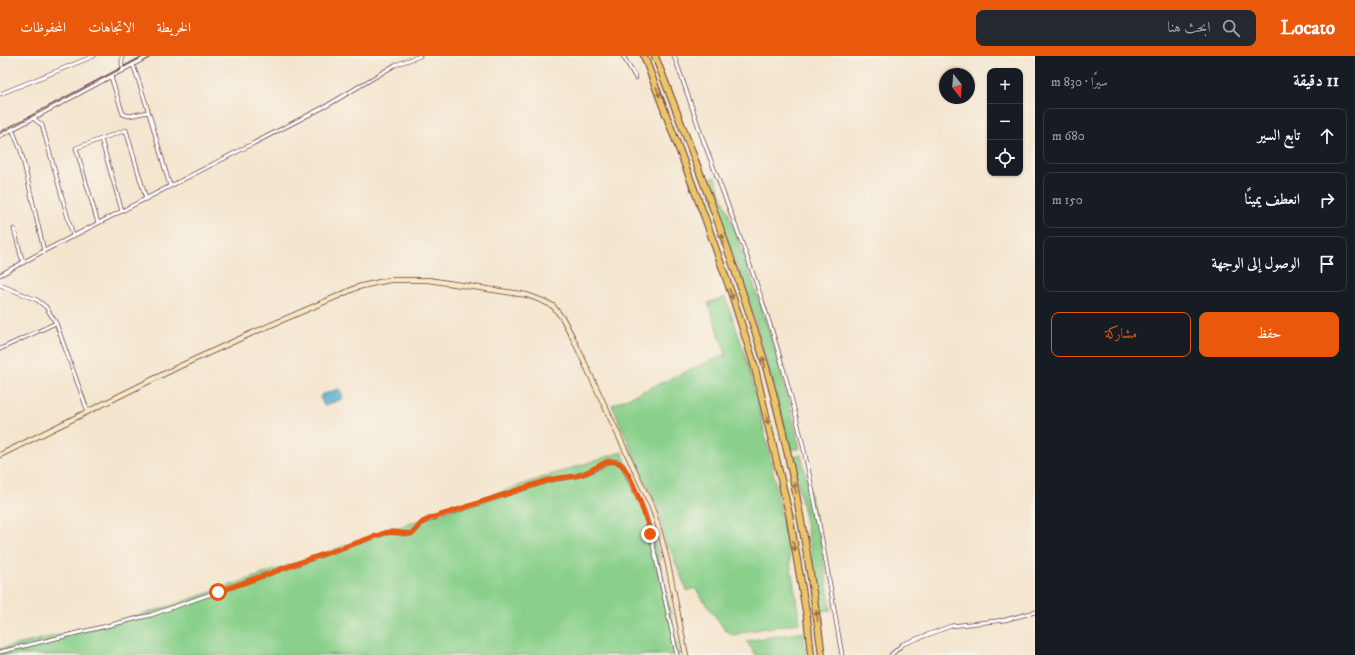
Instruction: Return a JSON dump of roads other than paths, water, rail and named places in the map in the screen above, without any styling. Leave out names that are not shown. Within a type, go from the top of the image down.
[{"type":"highway","points":[[644,56],[705,218],[754,364],[789,514],[807,617],[811,655]]},
{"type":"highway","points":[[655,56],[711,204],[764,360],[786,446],[800,512],[822,655]]},
{"type":"street","points":[[0,94],[94,56]]},
{"type":"street","points":[[122,56],[123,71]]},
{"type":"street","points":[[0,136],[149,56]]},
{"type":"street","points":[[0,275],[328,105],[395,65],[420,56]]},
{"type":"street","points":[[624,56],[636,78]]},
{"type":"street","points":[[674,56],[764,302],[787,382],[810,476],[827,562],[842,655]]},
{"type":"street","points":[[133,65],[143,93],[170,186]]},
{"type":"street","points":[[111,77],[123,114],[129,116],[148,112]]},
{"type":"street","points":[[33,118],[42,126],[73,236]]},
{"type":"street","points":[[12,130],[21,151],[44,251]]},
{"type":"street","points":[[98,224],[76,148],[126,130],[146,199]]},
{"type":"street","points":[[101,139],[122,211]]},
{"type":"street","points":[[14,230],[23,263]]},
{"type":"street","points":[[0,455],[250,334],[358,287],[375,282],[390,280],[428,280],[527,295],[543,300],[553,306],[563,319],[651,505],[666,562],[686,655]]},
{"type":"street","points":[[0,286],[37,300],[46,307],[56,323],[88,412]]},
{"type":"street","points":[[0,350],[56,323]]},
{"type":"street","points":[[0,652],[151,615],[385,533],[410,534],[414,532],[423,522],[431,518],[550,480],[576,476],[591,471],[609,461],[618,462],[623,466],[644,511],[649,527],[677,655]]},
{"type":"street","points":[[891,655],[903,644],[951,626],[1005,620],[1035,612]]},
{"type":"water","points":[[338,389],[343,396],[342,399],[324,406],[320,397],[321,395]]},
{"type":"railway","points":[[0,132],[143,56]]}]
